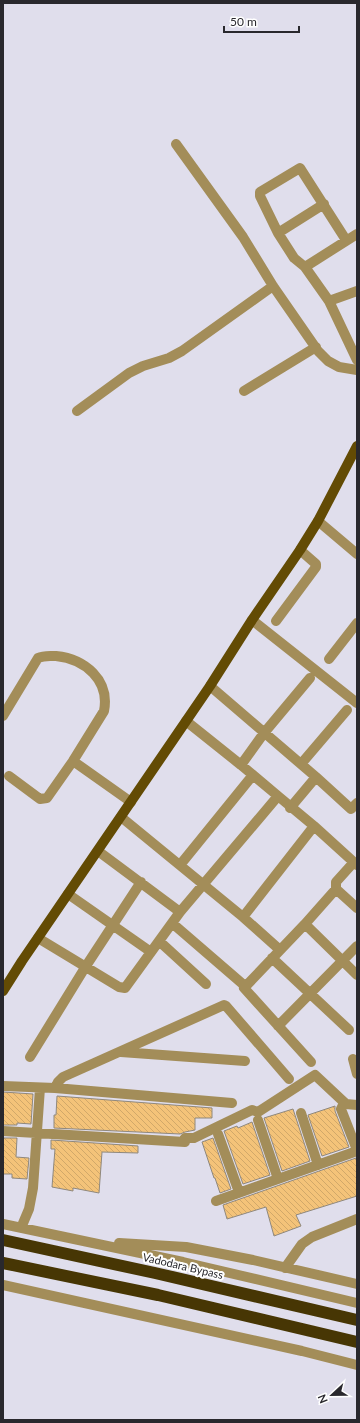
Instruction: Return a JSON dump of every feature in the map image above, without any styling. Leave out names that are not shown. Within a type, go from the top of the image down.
[{"type":"highway","name":"Vadodara Bypass","points":[[3,1240],[155,1273],[357,1320]]},
{"type":"highway","points":[[3,1263],[158,1295],[357,1342]]},
{"type":"main road","points":[[3,991],[210,686],[252,620],[300,550],[318,521],[356,451]]},
{"type":"street","points":[[176,144],[243,237],[273,286],[316,347],[328,361],[339,367],[357,370]]},
{"type":"street","points":[[346,240],[300,168],[260,192],[260,196],[278,233],[294,258],[305,267],[329,301],[357,360]]},
{"type":"street","points":[[278,233],[324,204]]},
{"type":"street","points":[[305,267],[357,234]]},
{"type":"street","points":[[77,411],[129,373],[143,366],[169,358],[182,351],[273,286]]},
{"type":"street","points":[[329,301],[357,291]]},
{"type":"street","points":[[244,391],[316,347]]},
{"type":"street","points":[[318,521],[357,554]]},
{"type":"street","points":[[276,621],[316,567],[316,564],[300,550]]},
{"type":"street","points":[[252,620],[357,703]]},
{"type":"street","points":[[329,659],[357,623]]},
{"type":"street","points":[[3,716],[38,658],[44,656],[76,660],[94,672],[101,686],[106,702],[104,711],[73,761],[47,798],[40,798],[9,776]]},
{"type":"street","points":[[241,765],[264,733],[310,678]]},
{"type":"street","points":[[210,686],[355,809]]},
{"type":"street","points":[[301,764],[347,710]]},
{"type":"street","points":[[186,721],[253,775],[356,863],[336,882],[336,889],[305,924],[245,986]]},
{"type":"street","points":[[73,761],[131,802]]},
{"type":"street","points":[[180,865],[253,775]]},
{"type":"street","points":[[290,808],[316,777]]},
{"type":"street","points":[[38,938],[122,988],[125,988],[202,884],[278,796]]},
{"type":"street","points":[[121,817],[243,917],[280,950]]},
{"type":"street","points":[[243,917],[314,826]]},
{"type":"street","points":[[98,851],[180,912]]},
{"type":"street","points":[[30,1057],[112,925],[141,882]]},
{"type":"street","points":[[336,889],[357,908]]},
{"type":"street","points":[[68,894],[151,952]]},
{"type":"street","points":[[172,923],[245,986],[245,989],[311,1062]]},
{"type":"street","points":[[305,924],[357,975]]},
{"type":"street","points":[[159,941],[206,984]]},
{"type":"street","points":[[278,1026],[357,946]]},
{"type":"street","points":[[272,958],[349,1030]]},
{"type":"street","points":[[55,1088],[63,1077],[224,1005],[289,1079]]},
{"type":"street","points":[[119,1052],[245,1061]]},
{"type":"street","points":[[353,1058],[357,1074]]},
{"type":"street","points":[[3,1131],[185,1140],[194,1138],[252,1110],[258,1112],[315,1075],[346,1104],[357,1105]]},
{"type":"street","points":[[3,1086],[55,1088],[232,1103]]},
{"type":"street","points":[[20,1228],[29,1209],[32,1198],[40,1088]]},
{"type":"street","points":[[216,1201],[357,1150],[341,1108],[346,1104]]},
{"type":"street","points":[[301,1113],[318,1165]]},
{"type":"street","points":[[258,1120],[278,1179]]},
{"type":"street","points":[[218,1134],[240,1192]]},
{"type":"street","points":[[285,1268],[302,1244],[312,1237],[357,1219]]},
{"type":"street","points":[[3,1224],[183,1262],[357,1303]]},
{"type":"street","points":[[89,1242],[186,1247],[253,1260],[357,1284]]},
{"type":"street","points":[[3,1285],[294,1349],[357,1365]]},
{"type":"building","points":[[3,1092],[33,1094],[31,1124],[17,1123],[17,1125],[3,1125]]},
{"type":"building","points":[[57,1096],[212,1108],[212,1118],[195,1118],[195,1130],[180,1134],[54,1128],[54,1115],[56,1115]]},
{"type":"building","points":[[335,1106],[335,1111],[349,1147],[322,1156],[308,1115]]},
{"type":"building","points":[[293,1109],[310,1161],[282,1171],[264,1118]]},
{"type":"building","points":[[252,1122],[270,1175],[243,1184],[224,1131],[237,1126],[238,1128]]},
{"type":"building","points":[[3,1138],[17,1138],[16,1157],[29,1158],[27,1179],[12,1178],[12,1174],[3,1174]]},
{"type":"building","points":[[213,1138],[231,1189],[220,1193],[202,1142]]},
{"type":"building","points":[[51,1140],[138,1146],[138,1153],[102,1152],[99,1193],[73,1188],[73,1191],[52,1187],[55,1149],[51,1149]]},
{"type":"building","points":[[356,1158],[357,1196],[296,1215],[301,1226],[274,1236],[266,1207],[227,1219],[223,1205]]}]
